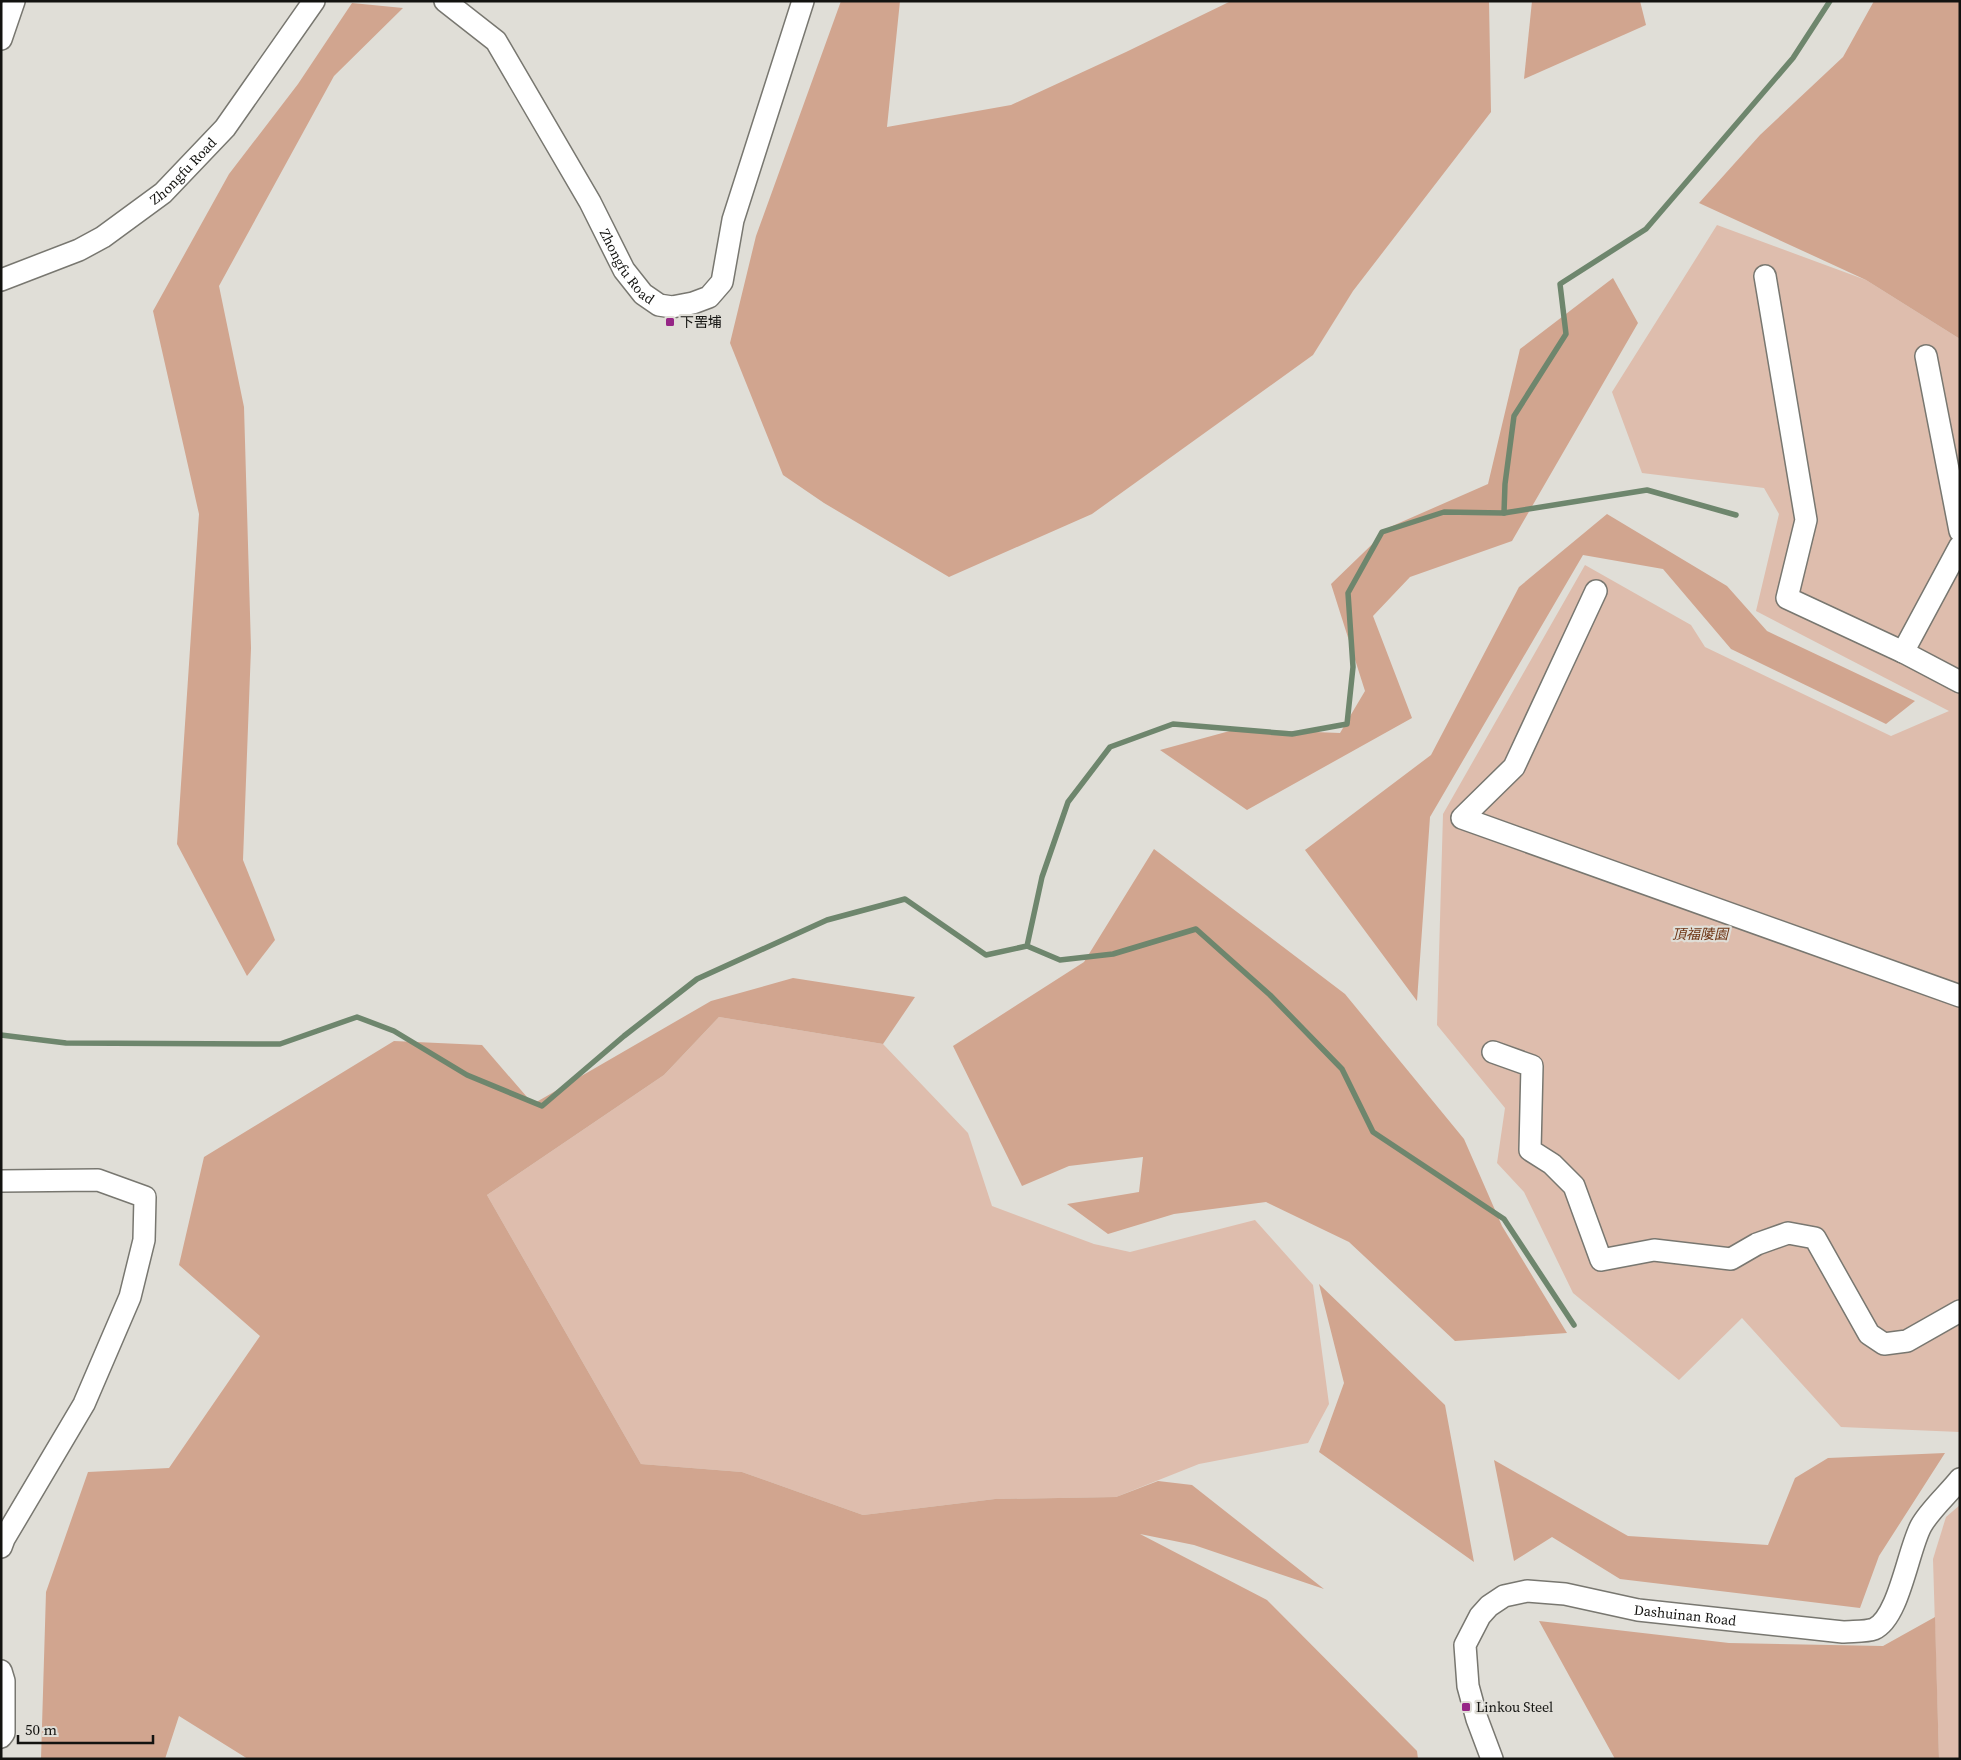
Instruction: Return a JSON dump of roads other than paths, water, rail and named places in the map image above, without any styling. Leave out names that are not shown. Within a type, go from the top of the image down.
[{"type":"street","points":[[1,39],[14,1]]},
{"type":"street","name":"Zhongfu Road","points":[[1,280],[79,250],[103,237],[163,193],[225,128],[314,1]]},
{"type":"street","name":"Zhongfu Road","points":[[445,1],[496,41],[590,202],[624,270],[643,294],[659,305],[672,307],[693,303],[709,297],[722,282],[733,220],[803,1]]},
{"type":"street","points":[[1765,276],[1806,520],[1787,598],[1903,652],[1960,682]]},
{"type":"street","points":[[1926,356],[1960,531]]},
{"type":"street","points":[[1903,652],[1960,546]]},
{"type":"street","points":[[1596,591],[1514,767],[1462,818],[1960,996]]},
{"type":"street","points":[[1493,1052],[1532,1066],[1530,1150],[1552,1164],[1574,1186],[1601,1260],[1654,1250],[1731,1259],[1758,1244],[1788,1233],[1815,1238],[1869,1334],[1884,1344],[1907,1341],[1960,1311]]},
{"type":"street","points":[[1,1181],[98,1180],[145,1197],[144,1240],[130,1297],[84,1404],[1,1547]]},
{"type":"street","name":"Dashuinan Road","points":[[1492,1759],[1477,1719],[1468,1686],[1465,1645],[1480,1616],[1489,1606],[1504,1596],[1527,1591],[1565,1594],[1638,1610],[1843,1632],[1873,1629],[1881,1624],[1893,1608],[1921,1525],[1960,1479]]},
{"type":"street","points":[[1,1671],[4,1680],[4,1733],[1,1737]]},
{"type":"waterway","points":[[1,1035],[66,1043],[280,1044],[357,1017],[394,1031],[467,1075],[542,1106],[624,1036],[697,979],[827,920],[905,899],[986,955],[1027,946],[1042,877],[1068,802],[1110,747],[1173,724],[1292,734],[1347,724],[1353,667],[1348,593],[1382,532],[1444,512],[1504,513],[1505,484],[1514,416],[1566,334],[1560,284],[1646,229],[1793,58],[1830,1]]},
{"type":"waterway","points":[[1504,513],[1647,490],[1736,515]]},
{"type":"waterway","points":[[1027,946],[1060,960],[1113,954],[1196,929],[1270,995],[1342,1069],[1373,1132],[1504,1219],[1574,1325]]},
{"type":"place","name":"下罟埔","points":[[670,322]]},
{"type":"place","name":"Linkou Steel","points":[[1466,1707]]},
{"type":"park label","name":"頂福陵園","points":[[1700,934]]}]
